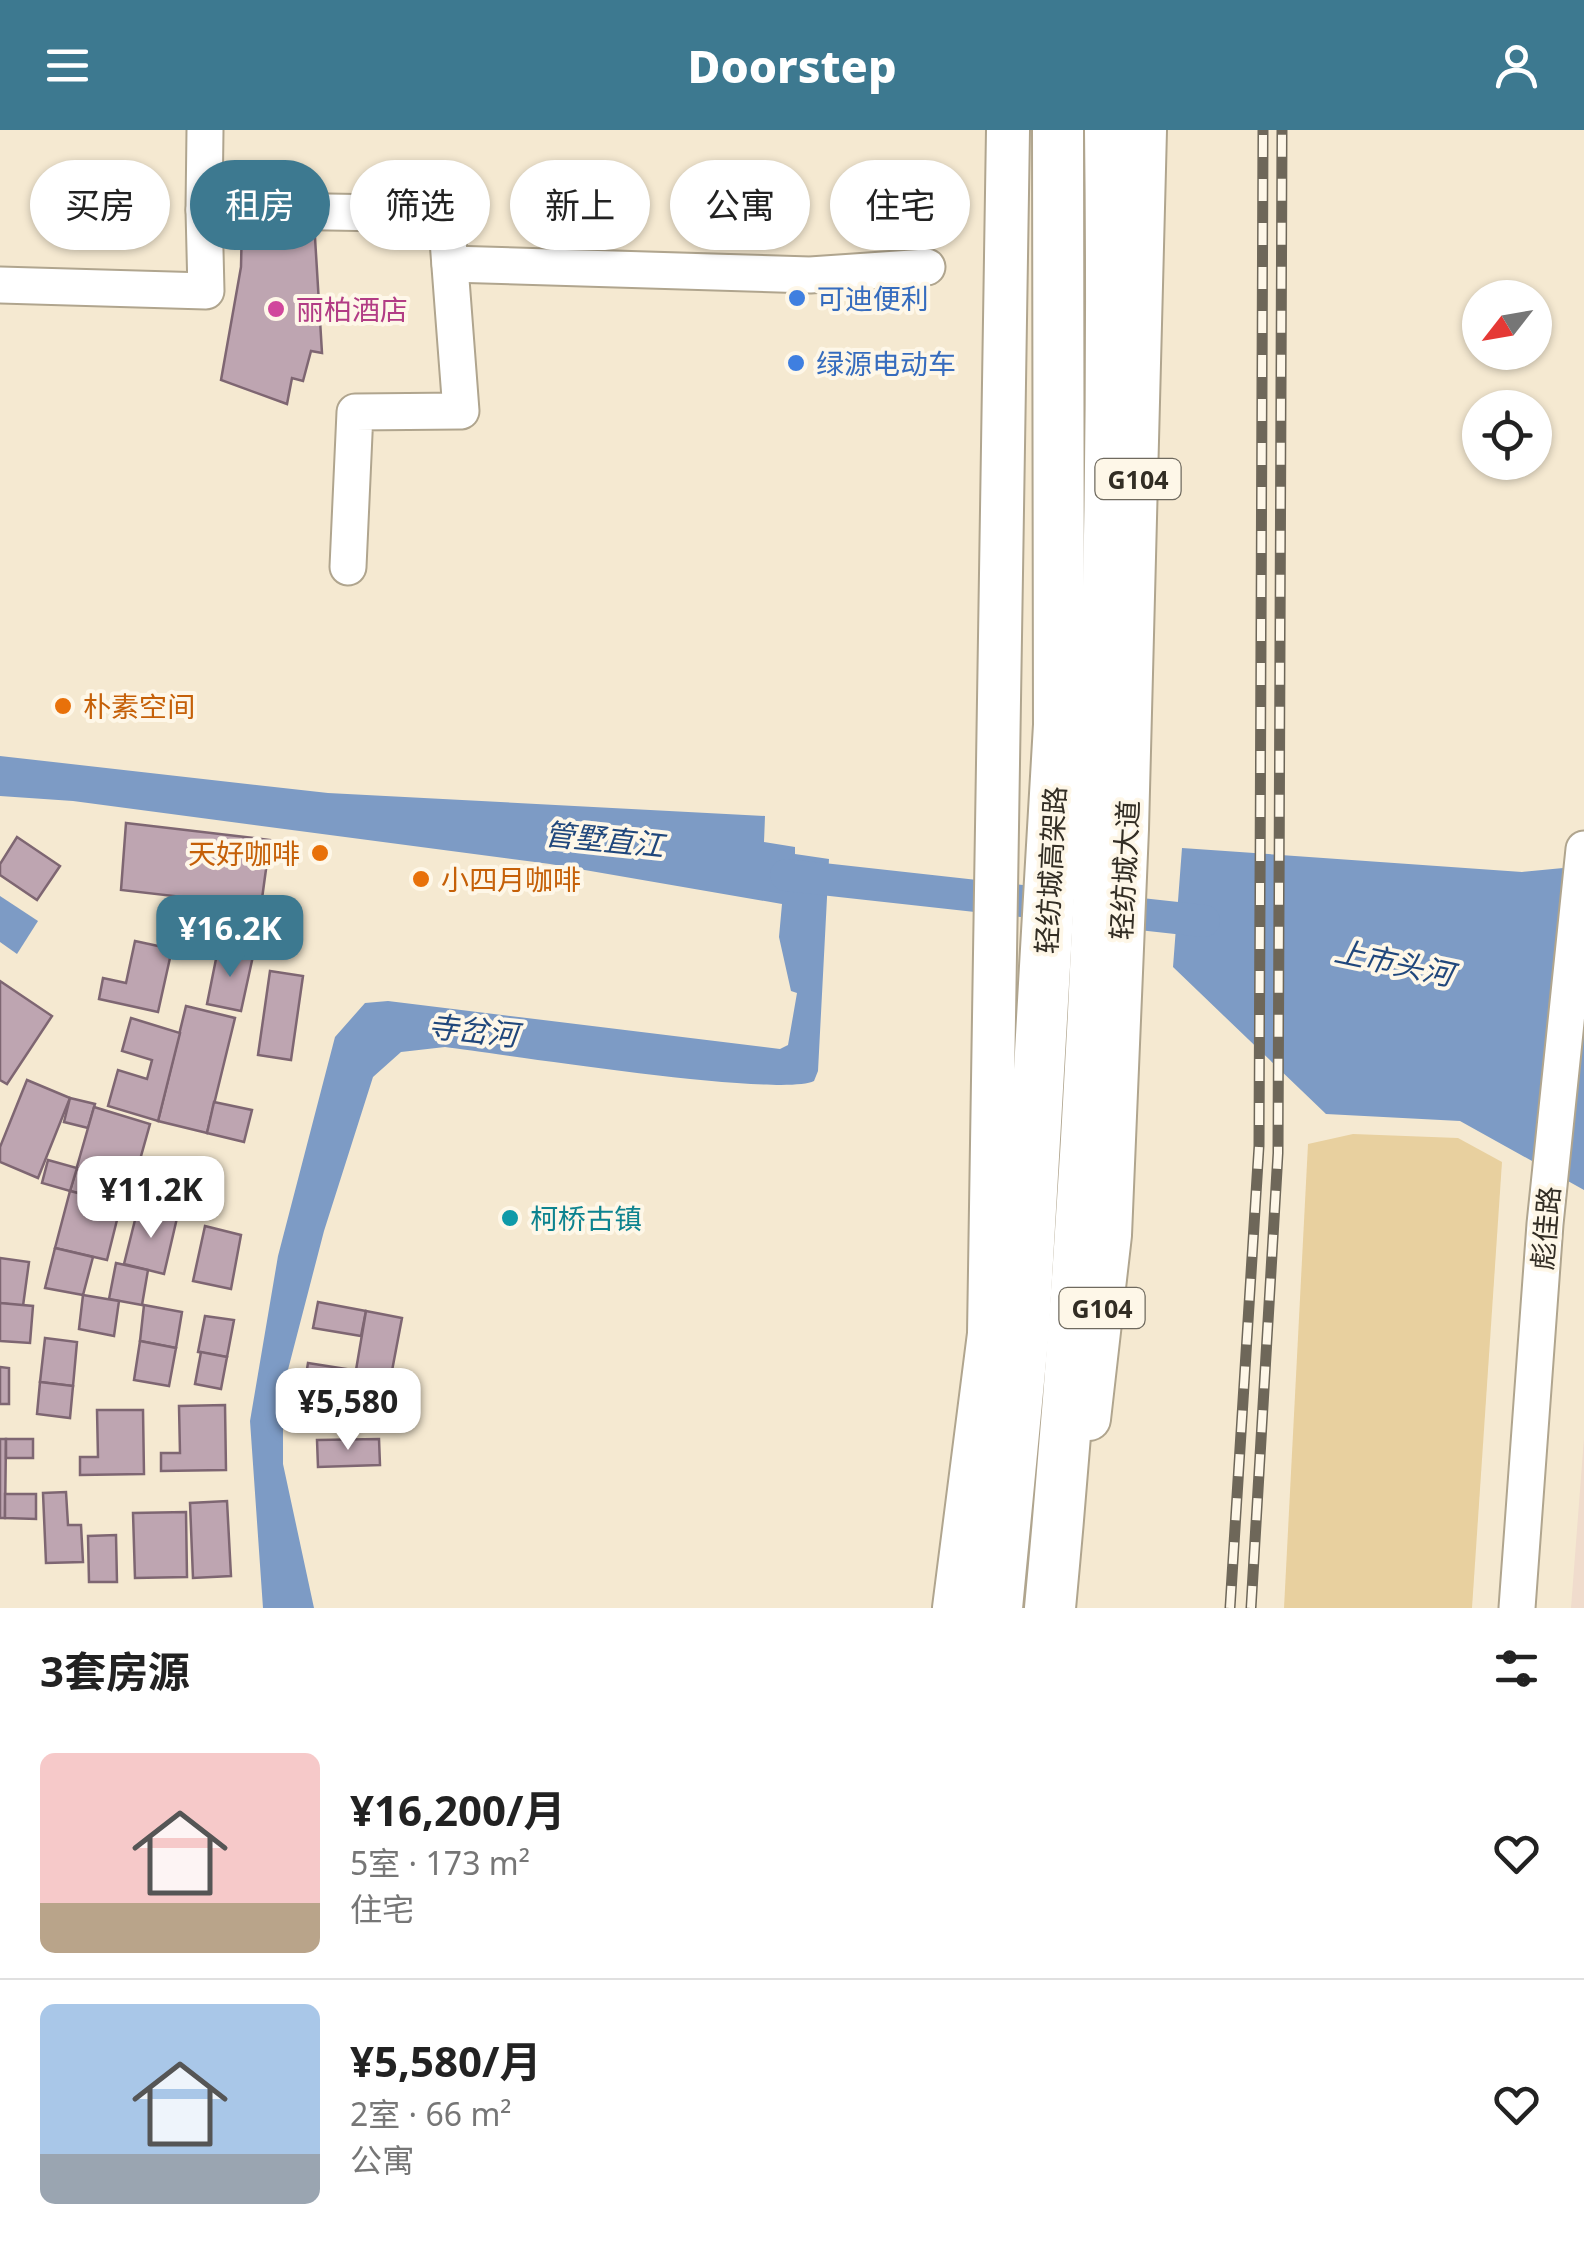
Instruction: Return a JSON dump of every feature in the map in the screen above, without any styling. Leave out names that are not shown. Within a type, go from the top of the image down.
[{"type":"highway","name":"轻纺城高架路","points":[[997,1608],[1024,1330],[1059,725],[1058,130]]},
{"type":"highway","name":"轻纺城高架路","points":[[1050,1608],[1075,1338],[1099,851],[1112,316],[1110,130]]},
{"type":"main road","points":[[954,1608],[989,1334],[994,824],[1008,130]]},
{"type":"main road","name":"轻纺城大道","points":[[1068,1608],[1110,1236],[1127,828],[1145,130]]},
{"type":"street","points":[[205,130],[205,160]]},
{"type":"street","points":[[330,212],[446,214],[461,411],[355,412],[348,567]]},
{"type":"street","points":[[0,284],[206,290],[205,250]]},
{"type":"street","points":[[450,264],[810,275],[927,267]]},
{"type":"street","name":"彪佳路","points":[[1517,1608],[1545,1224],[1584,850]]},
{"type":"shaded area","points":[[1353,1134],[1458,1138],[1502,1162],[1472,1608],[1284,1608],[1308,1144]]},
{"type":"shaded area","points":[[1584,1438],[1584,1608],[1571,1608]]},
{"type":"water","name":"寺岔河","points":[[0,756],[328,793],[765,816],[764,842],[795,847],[795,854],[829,859],[818,1071],[814,1081],[791,1085],[698,1080],[445,1047],[401,1052],[373,1077],[324,1231],[283,1389],[283,1464],[314,1608],[263,1608],[250,1421],[278,1256],[335,1037],[365,1003],[388,1001],[780,1049],[788,1045],[797,993],[791,991],[779,937],[782,904],[550,864],[73,801],[0,796]]},
{"type":"water","name":"上市头河","points":[[1182,848],[1522,872],[1584,866],[1584,1190],[1460,1121],[1326,1114],[1173,967]]},
{"type":"water","points":[[0,896],[38,921],[17,954],[0,942]]},
{"type":"building","name":"丽柏酒店","points":[[241,250],[316,250],[322,353],[311,351],[303,381],[292,378],[287,404],[221,380]]},
{"type":"building","points":[[126,823],[270,840],[261,906],[121,890]]},
{"type":"building","points":[[17,837],[60,866],[37,900],[0,875],[0,864]]},
{"type":"building","points":[[135,941],[172,949],[158,1012],[99,999],[103,978],[126,983]]},
{"type":"building","points":[[218,949],[253,956],[241,1011],[207,1004]]},
{"type":"building","points":[[270,971],[303,976],[291,1060],[258,1055]]},
{"type":"building","points":[[0,981],[52,1016],[7,1084],[0,1080]]},
{"type":"building","points":[[186,1006],[235,1018],[207,1133],[158,1121]]},
{"type":"building","points":[[131,1018],[180,1033],[158,1121],[108,1106],[118,1070],[147,1079],[152,1060],[122,1051]]},
{"type":"building","points":[[27,1080],[70,1098],[38,1178],[0,1162],[0,1147]]},
{"type":"building","points":[[70,1098],[95,1104],[88,1128],[64,1122]]},
{"type":"building","points":[[214,1102],[252,1110],[244,1142],[207,1133]]},
{"type":"building","points":[[94,1107],[150,1124],[127,1206],[70,1191]]},
{"type":"building","points":[[48,1160],[77,1168],[70,1191],[42,1183]]},
{"type":"building","points":[[70,1191],[121,1204],[107,1260],[55,1248]]},
{"type":"building","points":[[138,1208],[177,1218],[164,1274],[124,1264]]},
{"type":"building","points":[[205,1226],[241,1235],[231,1289],[193,1281]]},
{"type":"building","points":[[55,1248],[93,1257],[83,1295],[45,1288]]},
{"type":"building","points":[[0,1258],[29,1262],[23,1306],[0,1303]]},
{"type":"building","points":[[116,1263],[148,1270],[142,1305],[109,1299]]},
{"type":"building","points":[[83,1295],[119,1301],[114,1336],[79,1329]]},
{"type":"building","points":[[318,1302],[366,1311],[361,1336],[313,1328]]},
{"type":"building","points":[[0,1303],[33,1306],[30,1343],[0,1341]]},
{"type":"building","points":[[144,1305],[182,1312],[176,1348],[140,1341]]},
{"type":"building","points":[[366,1311],[402,1318],[391,1376],[356,1370]]},
{"type":"building","points":[[205,1316],[234,1320],[227,1357],[198,1352]]},
{"type":"building","points":[[45,1338],[77,1342],[73,1386],[40,1382]]},
{"type":"building","points":[[140,1341],[176,1348],[169,1386],[134,1380]]},
{"type":"building","points":[[201,1352],[227,1357],[221,1389],[195,1384]]},
{"type":"building","points":[[308,1363],[391,1376],[385,1413],[302,1400]]},
{"type":"building","points":[[0,1367],[9,1368],[9,1404],[0,1404]]},
{"type":"building","points":[[40,1382],[73,1386],[70,1418],[37,1414]]},
{"type":"building","points":[[225,1405],[226,1470],[161,1471],[161,1453],[180,1453],[179,1406]]},
{"type":"building","points":[[97,1410],[143,1410],[144,1474],[80,1475],[80,1457],[98,1457]]},
{"type":"building","points":[[0,1439],[6,1439],[5,1518],[0,1518]]},
{"type":"building","points":[[6,1439],[33,1439],[33,1458],[6,1458]]},
{"type":"building","points":[[379,1439],[380,1465],[318,1467],[317,1440]]},
{"type":"building","points":[[66,1492],[68,1525],[81,1525],[83,1562],[46,1563],[43,1493]]},
{"type":"building","points":[[5,1494],[36,1494],[36,1519],[5,1518]]},
{"type":"building","points":[[227,1501],[231,1576],[193,1578],[190,1503]]},
{"type":"building","points":[[186,1512],[187,1577],[135,1578],[133,1513]]},
{"type":"building","points":[[116,1535],[117,1582],[89,1582],[88,1536]]},
{"type":"waterway","name":"管墅直江","points":[[786,875],[1204,921]]},
{"type":"railway","points":[[1230,1608],[1259,1146],[1263,130]]},
{"type":"railway","points":[[1251,1608],[1278,1153],[1282,130]]},
{"type":"place","name":"可迪便利","points":[[797,298]]},
{"type":"place","name":"丽柏酒店","points":[[276,309]]},
{"type":"place","name":"绿源电动车","points":[[796,363]]},
{"type":"place","name":"朴素空间","points":[[63,706]]},
{"type":"place","name":"天好咖啡","points":[[320,853]]},
{"type":"place","name":"小四月咖啡","points":[[421,879]]},
{"type":"place","name":"柯桥古镇","points":[[510,1218]]}]
